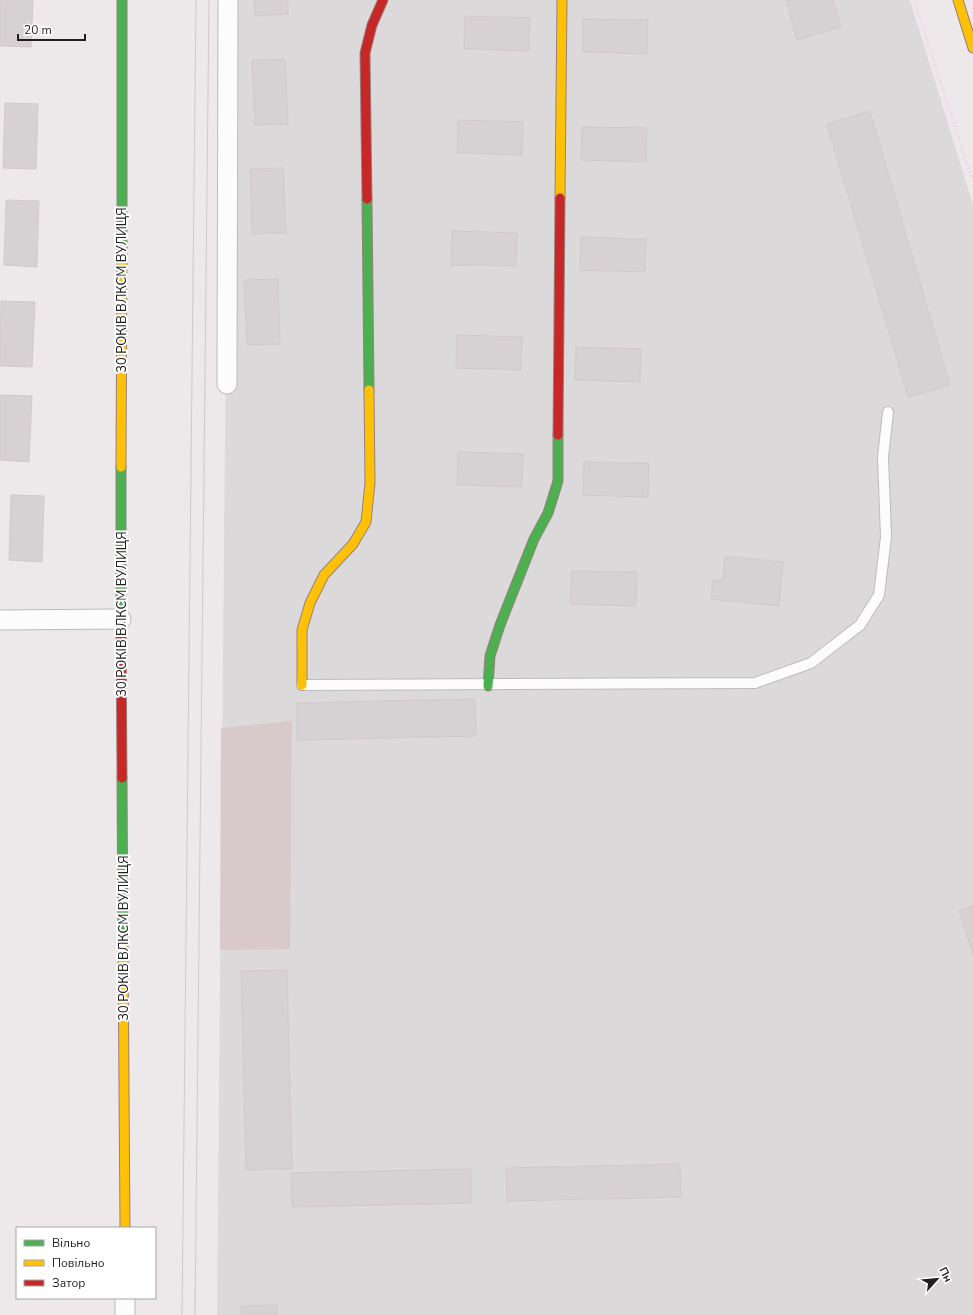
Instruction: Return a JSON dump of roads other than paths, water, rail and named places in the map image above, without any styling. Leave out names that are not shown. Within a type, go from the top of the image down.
[{"type":"street","name":"30 РОКІВ ВЛКСМ ВУЛИЦЯ","points":[[122,0],[121,619],[125,1227]]},
{"type":"street","points":[[227,384],[228,0]]},
{"type":"street","points":[[302,685],[302,630],[310,604],[324,575],[354,544],[366,522],[370,483],[365,53],[372,25],[383,0]]},
{"type":"street","points":[[488,686],[490,656],[500,625],[534,539],[548,513],[558,481],[562,0]]},
{"type":"street","points":[[958,0],[973,48]]},
{"type":"street","points":[[0,620],[121,619]]},
{"type":"street","points":[[125,1299],[125,1315]]},
{"type":"lane","points":[[302,685],[488,686],[755,684],[811,663],[860,625],[879,595],[886,537],[883,457],[888,412]]},
{"type":"tram line","points":[[182,1315],[196,0]]},
{"type":"tram line","points":[[195,1315],[209,0]]}]
